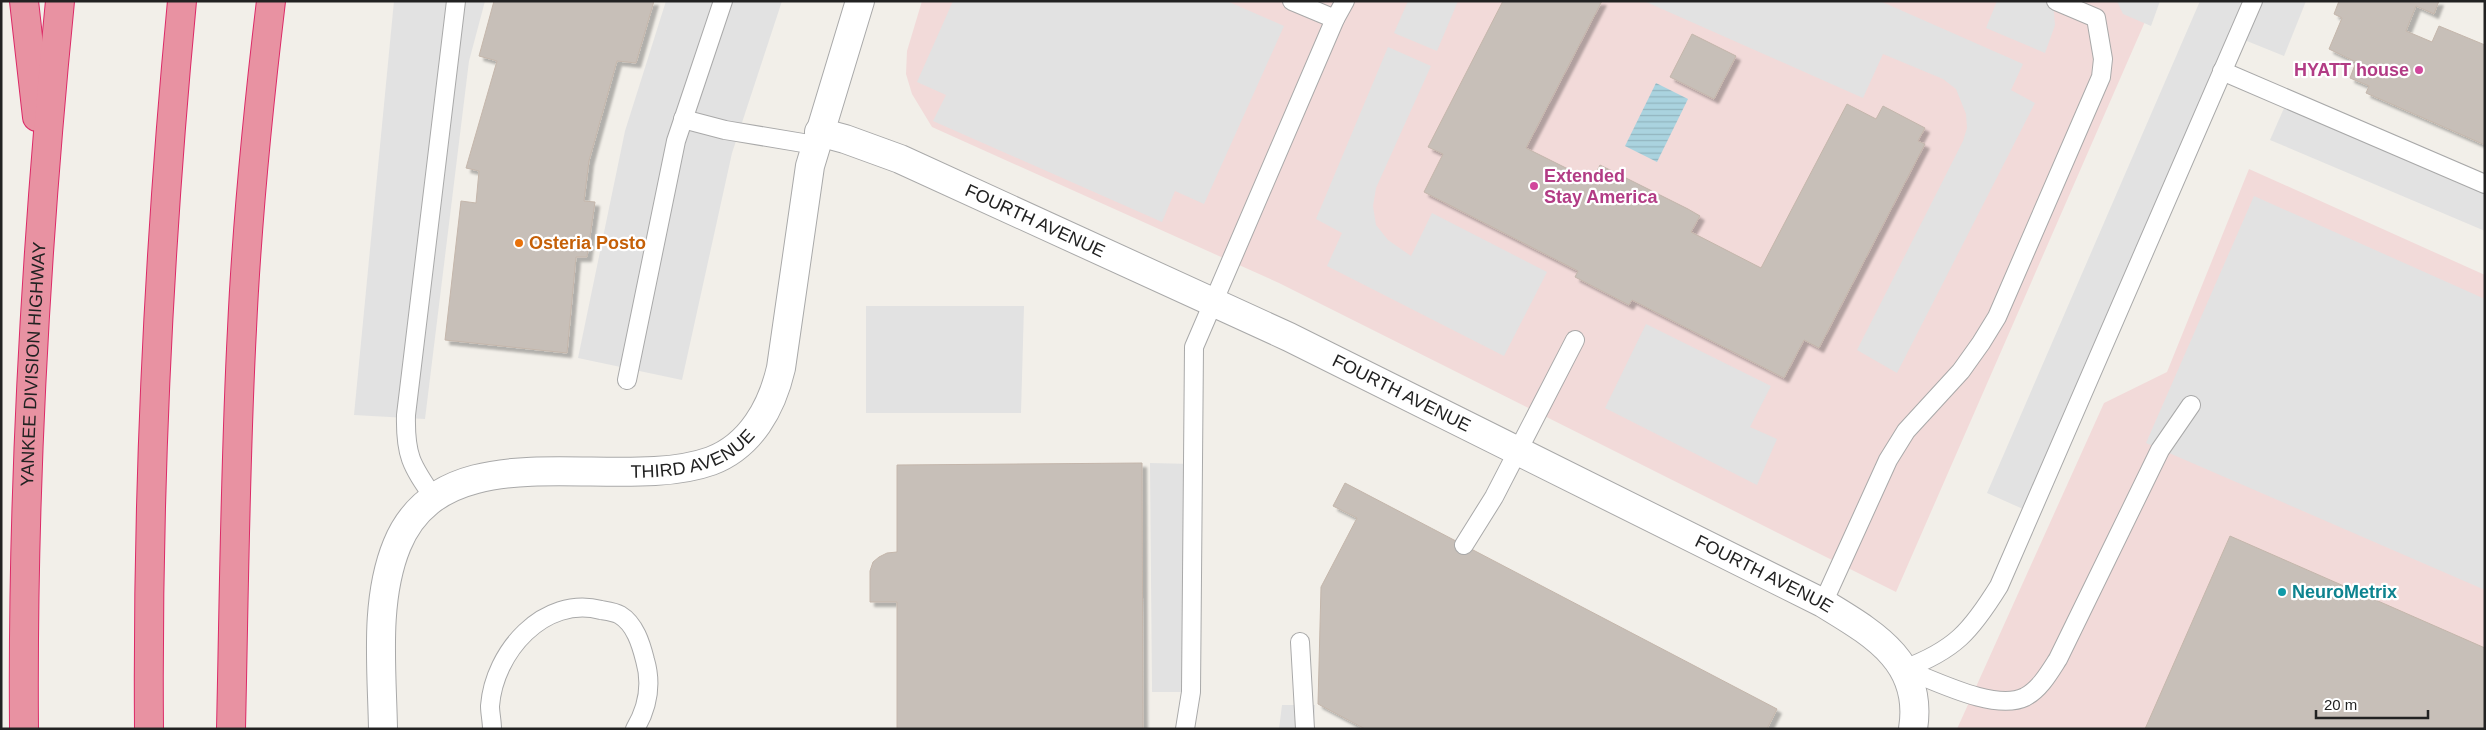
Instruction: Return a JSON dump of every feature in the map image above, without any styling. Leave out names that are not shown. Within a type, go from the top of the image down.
[{"type":"highway","points":[[24,1],[44,181]]},
{"type":"highway","name":"YANKEE DIVISION HIGHWAY","points":[[24,729],[26,519],[32,371],[44,181],[60,1]]},
{"type":"highway","points":[[149,729],[154,395],[163,231],[182,1]]},
{"type":"highway","points":[[232,729],[236,475],[242,326],[260,95],[270,1]]},
{"type":"street","name":"THIRD AVENUE","points":[[383,729],[382,624],[391,564],[403,532],[422,508],[434,498],[464,482],[497,475],[661,470],[685,467],[712,460],[741,442],[762,417],[774,395],[777,382],[804,198],[817,138],[860,1]]},
{"type":"street","name":"FOURTH AVENUE","points":[[817,138],[845,139],[900,159],[1213,302],[1332,358],[1823,603],[1877,637],[1891,650],[1904,669],[1914,700],[1913,729]]},
{"type":"lane","points":[[434,498],[410,461],[406,436],[406,415],[456,1]]},
{"type":"lane","points":[[627,380],[672,160],[683,119],[723,1]]},
{"type":"lane","points":[[1292,1],[1335,19]]},
{"type":"lane","points":[[1330,1],[1335,19]]},
{"type":"lane","points":[[1185,729],[1192,692],[1194,426],[1192,357],[1196,337],[1213,302],[1335,19],[1345,1]]},
{"type":"lane","points":[[1823,603],[1888,460],[1906,431],[1971,357],[1997,317],[2101,77],[2103,54],[2096,18],[2056,1]]},
{"type":"lane","points":[[1904,669],[1924,661],[1959,640],[1973,625],[1999,586],[2253,1]]},
{"type":"lane","points":[[2222,71],[2485,184]]},
{"type":"lane","points":[[683,119],[726,130],[817,138]]},
{"type":"lane","points":[[1464,545],[1494,497],[1575,340]]},
{"type":"lane","points":[[1904,669],[1984,699],[2001,701],[2025,697],[2040,685],[2058,659],[2160,450],[2191,405]]},
{"type":"lane","points":[[492,729],[490,706],[496,679],[505,659],[522,635],[544,616],[567,608],[589,607],[620,615],[640,640],[647,666],[650,694],[635,729]]},
{"type":"lane","points":[[1300,642],[1305,729]]},
{"type":"shaded area","points":[[394,1],[485,1],[469,61],[425,419],[354,415]]},
{"type":"shaded area","points":[[666,1],[782,1],[732,153],[682,380],[578,358],[625,131]]},
{"type":"shaded area","points":[[922,1],[2154,1],[1896,592],[1279,283],[932,127],[912,94],[906,74],[907,51]]},
{"type":"shaded area","points":[[953,1],[1227,1],[1284,26],[1204,204],[1175,191],[1162,222],[933,121],[946,95],[917,82]]},
{"type":"shaded area","points":[[1408,1],[1458,1],[1437,51],[1394,33]]},
{"type":"shaded area","points":[[1644,1],[1880,1],[2023,64],[2011,90],[2035,103],[1897,373],[1857,350],[1963,141],[1967,128],[1966,114],[1956,89],[1943,79],[1883,54],[1863,98]]},
{"type":"shaded area","points":[[1997,1],[2053,1],[2055,25],[2045,53],[1986,28]]},
{"type":"shaded area","points":[[2117,1],[2160,1],[2151,26],[2123,14]]},
{"type":"shaded area","points":[[2200,1],[2306,1],[2284,56],[2237,37],[2032,513],[1987,493]]},
{"type":"shaded area","points":[[1388,47],[1431,66],[1376,188],[1373,206],[1376,225],[1388,240],[1411,256],[1432,213],[1547,272],[1504,356],[1327,266],[1342,233],[1316,219]]},
{"type":"shaded area","points":[[2288,99],[2485,184],[2485,231],[2270,140]]},
{"type":"shaded area","points":[[2249,169],[2485,275],[2485,729],[1957,729],[2104,403],[2167,372]]},
{"type":"shaded area","points":[[2254,196],[2485,299],[2485,590],[2146,443]]},
{"type":"shaded area","points":[[866,306],[1024,306],[1021,413],[866,413]]},
{"type":"shaded area","points":[[1646,324],[1771,386],[1750,427],[1777,439],[1757,485],[1605,408]]},
{"type":"shaded area","points":[[1150,463],[1193,464],[1191,692],[1152,692]]},
{"type":"shaded area","points":[[1282,705],[1315,705],[1314,726],[1316,729],[1279,729]]},
{"type":"water","points":[[1656,83],[1688,99],[1657,162],[1625,146]]},
{"type":"building","points":[[494,1],[654,1],[636,63],[617,61],[589,161],[584,201],[595,202],[587,257],[576,257],[567,353],[445,340],[461,201],[476,203],[479,171],[466,168],[497,61],[479,56]]},
{"type":"building","name":"Extended Stay America","points":[[1503,1],[1602,1],[1526,148],[1592,181],[1600,165],[1688,209],[1700,216],[1691,232],[1761,268],[1847,104],[1876,119],[1883,106],[1925,128],[1918,141],[1925,144],[1819,348],[1804,340],[1784,378],[1632,300],[1629,305],[1575,277],[1578,271],[1424,192],[1443,154],[1428,147]]},
{"type":"building","name":"HYATT house","points":[[2339,1],[2439,1],[2434,14],[2416,6],[2406,31],[2432,42],[2439,26],[2485,45],[2485,145],[2366,93],[2369,86],[2350,78],[2356,62],[2329,49],[2342,18],[2334,14]]},
{"type":"building","points":[[1692,34],[1736,56],[1714,99],[1670,77]]},
{"type":"building","points":[[1142,463],[1143,729],[897,729],[897,602],[870,602],[870,571],[873,562],[879,557],[887,553],[897,552],[897,465]]},
{"type":"building","points":[[1345,483],[1777,709],[1767,729],[1365,729],[1318,704],[1321,587],[1357,518],[1333,506]]},
{"type":"building","name":"NeuroMetrix","points":[[2230,536],[2485,648],[2485,729],[2145,729]]},
{"type":"place","name":"HYATT house","points":[[2419,70]]},
{"type":"place","name":"Extended Stay America","points":[[1534,186]]},
{"type":"place","name":"Osteria Posto","points":[[519,243]]},
{"type":"place","name":"NeuroMetrix","points":[[2282,592]]}]
